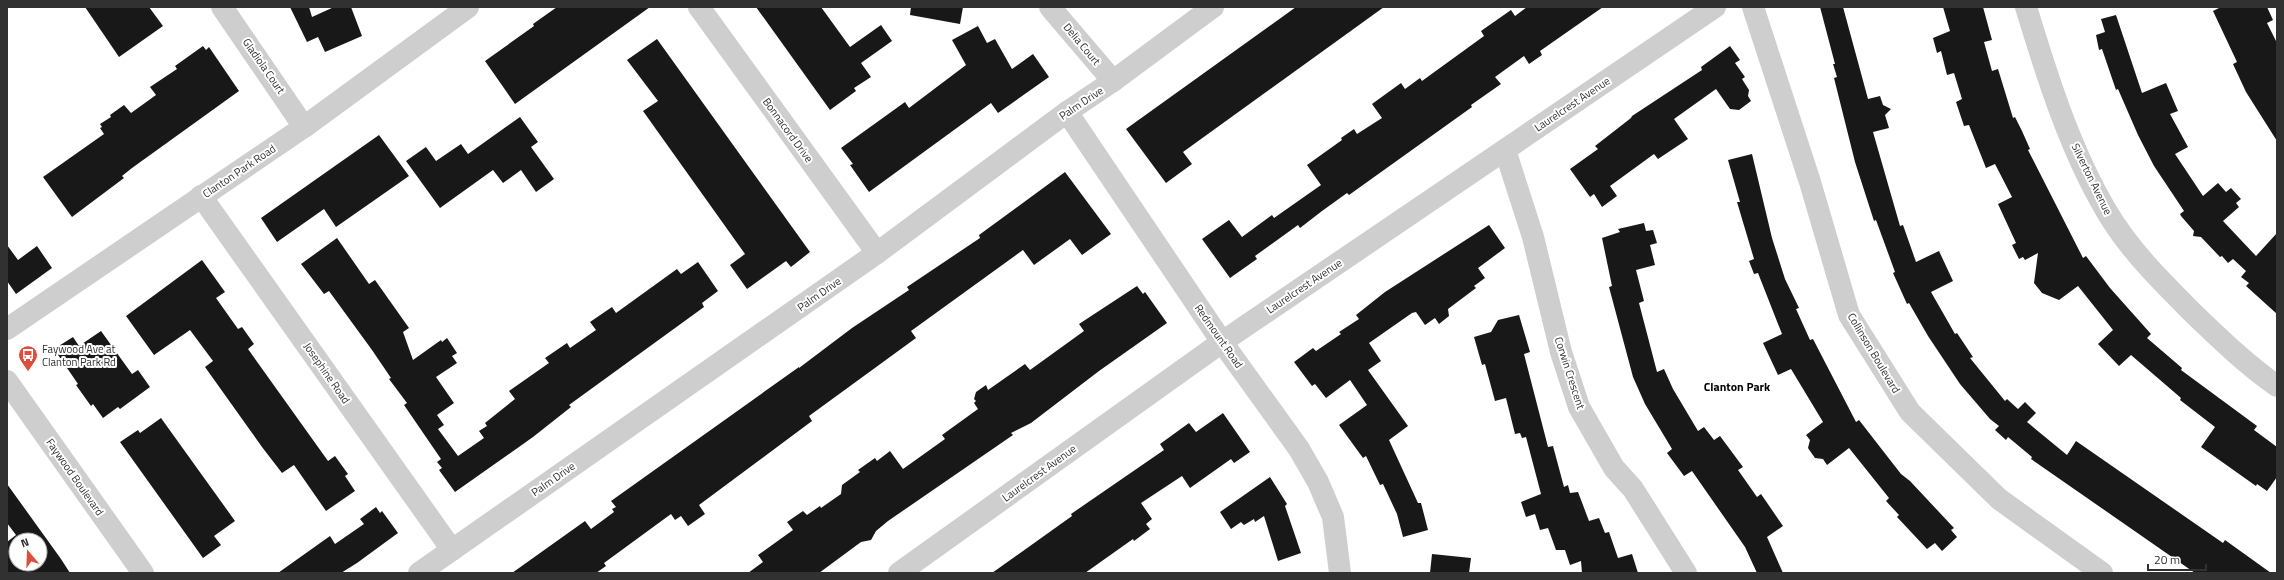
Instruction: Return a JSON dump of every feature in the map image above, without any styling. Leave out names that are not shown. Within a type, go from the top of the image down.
[{"type":"street","name":"Gladiola Court","points":[[222,7],[304,126]]},
{"type":"street","name":"Clanton Park Road","points":[[7,329],[304,126],[468,7]]},
{"type":"street","name":"Bonnacord Drive","points":[[699,7],[877,253]]},
{"type":"street","name":"Delia Court","points":[[1050,7],[1113,81]]},
{"type":"street","name":"Palm Drive","points":[[419,573],[877,253],[1067,112],[1113,81],[1214,7]]},
{"type":"street","name":"Laurelcrest Avenue","points":[[899,573],[1222,342],[1715,7]]},
{"type":"street","name":"Collinson Boulevard","points":[[1753,7],[1810,182],[1850,315],[1854,322],[1910,412],[1999,499],[2102,573]]},
{"type":"street","name":"Silverton Avenue","points":[[2026,7],[2068,128],[2092,184],[2118,228],[2168,289],[2234,353],[2277,386]]},
{"type":"street","name":"Redmount Road","points":[[1067,112],[1222,342],[1299,449],[1318,482],[1333,517],[1340,573]]},
{"type":"street","name":"Corwin Crescent","points":[[1505,150],[1533,237],[1561,352],[1579,407],[1614,468],[1633,490],[1686,573]]},
{"type":"street","name":"Josephine Road","points":[[201,196],[452,550]]},
{"type":"street","name":"Faywood Boulevard","points":[[7,381],[143,573]]},
{"type":"building","points":[[85,7],[149,7],[163,26],[119,57]]},
{"type":"building","points":[[290,7],[309,7],[312,17],[334,7],[351,7],[362,36],[325,52],[318,37],[307,42]]},
{"type":"building","points":[[557,7],[650,7],[515,104],[485,61],[534,26],[533,24]]},
{"type":"building","points":[[756,7],[821,7],[850,47],[881,25],[892,41],[861,63],[871,77],[854,88],[856,91],[830,110]]},
{"type":"building","points":[[911,7],[963,7],[960,24],[910,15]]},
{"type":"building","points":[[1296,7],[1384,7],[1183,152],[1192,164],[1166,183],[1126,129]]},
{"type":"building","points":[[1527,7],[1603,7],[1540,51],[1542,55],[1529,64],[1524,56],[1495,77],[1501,84],[1471,105],[1472,107],[1349,195],[1347,193],[1300,228],[1298,225],[1255,256],[1257,259],[1230,278],[1202,239],[1229,220],[1242,237],[1272,215],[1274,218],[1321,185],[1307,165],[1342,140],[1341,138],[1354,129],[1357,134],[1382,118],[1372,104],[1401,83],[1405,89],[1420,78],[1422,81],[1484,36],[1481,31],[1511,10],[1515,16]]},
{"type":"building","points":[[1820,7],[1843,7],[1868,99],[1880,96],[1883,105],[1891,109],[1885,115],[1889,128],[1873,132],[1900,226],[1903,225],[1916,262],[1939,251],[1953,281],[1931,292],[1955,334],[1957,333],[1973,357],[1970,358],[2005,401],[2007,399],[2018,409],[2025,402],[2036,413],[2027,422],[2067,455],[2076,441],[2223,543],[2225,540],[2271,573],[2195,573],[2031,459],[2032,457],[2008,437],[2006,440],[1995,430],[1999,426],[1990,419],[1960,384],[1928,336],[1909,303],[1907,304],[1893,273],[1895,272],[1876,220],[1874,221],[1855,162],[1834,78],[1837,77],[1833,64],[1835,64]]},
{"type":"building","points":[[1943,7],[1983,7],[1992,40],[1984,42],[1992,71],[1998,69],[2013,118],[2015,117],[2030,149],[2028,150],[2083,258],[2086,256],[2110,288],[2151,334],[2147,338],[2182,368],[2181,370],[2257,426],[2254,430],[2277,447],[2277,477],[2267,491],[2257,484],[2256,486],[2201,447],[2215,427],[2180,400],[2181,398],[2131,355],[2119,366],[2098,344],[2113,330],[2078,286],[2059,300],[2042,293],[2034,283],[2038,253],[2025,260],[2023,257],[2019,259],[2012,245],[2016,243],[1998,204],[2012,197],[1995,164],[1986,168],[1969,125],[1964,126],[1956,102],[1962,99],[1954,73],[1947,75],[1941,51],[1937,53],[1933,38],[1950,31]]},
{"type":"building","points":[[2221,7],[2267,7],[2273,20],[2267,23],[2277,43],[2277,141],[2246,92],[2233,64],[2237,62],[2213,11]]},
{"type":"building","points":[[2116,15],[2142,93],[2166,83],[2178,111],[2170,114],[2188,147],[2175,154],[2203,196],[2218,183],[2226,192],[2231,188],[2241,199],[2236,203],[2239,207],[2223,221],[2256,256],[2277,233],[2277,314],[2246,286],[2249,283],[2241,277],[2246,271],[2233,259],[2228,263],[2222,256],[2220,257],[2201,237],[2193,236],[2194,231],[2180,214],[2184,211],[2154,166],[2138,135],[2118,89],[2116,90],[2102,49],[2099,50],[2096,35],[2105,32],[2101,19]]},
{"type":"building","points":[[978,26],[987,43],[995,39],[1012,69],[1033,54],[1049,77],[998,113],[991,103],[869,192],[850,165],[853,164],[841,148],[905,102],[909,108],[966,65],[952,40]]},
{"type":"building","points":[[657,39],[810,252],[791,267],[786,261],[747,289],[730,265],[745,254],[643,111],[658,101],[627,60]]},
{"type":"building","points":[[203,46],[206,50],[209,47],[239,91],[132,168],[122,176],[124,178],[72,217],[43,177],[104,134],[100,128],[102,127],[100,124],[111,117],[110,115],[124,105],[131,113],[156,95],[150,87],[177,69],[175,66]]},
{"type":"building","points":[[1730,46],[1740,60],[1735,63],[1745,77],[1742,79],[1749,90],[1748,96],[1751,101],[1739,110],[1730,109],[1716,89],[1674,119],[1688,139],[1658,159],[1654,154],[1610,186],[1617,196],[1602,207],[1594,194],[1590,197],[1570,169],[1598,149],[1595,146],[1632,116],[1702,70],[1701,67]]},
{"type":"building","points":[[520,117],[538,142],[531,147],[554,179],[536,192],[521,170],[503,183],[493,170],[440,208],[406,161],[426,147],[436,161],[461,144],[468,154]]},
{"type":"building","points":[[379,135],[409,176],[336,227],[324,209],[277,242],[261,218]]},
{"type":"building","points":[[1752,154],[1772,238],[1785,279],[1799,308],[1796,309],[1810,340],[1813,339],[1856,422],[1859,420],[1901,474],[1910,481],[1954,528],[1951,530],[1957,537],[1942,551],[1935,543],[1927,549],[1897,517],[1899,515],[1886,501],[1889,498],[1849,448],[1827,465],[1823,459],[1815,458],[1808,448],[1810,440],[1806,435],[1823,422],[1791,369],[1778,375],[1763,343],[1782,334],[1758,273],[1754,274],[1749,261],[1754,259],[1737,202],[1740,202],[1728,160]]},
{"type":"building","points":[[1065,172],[1111,234],[1082,255],[1070,239],[1034,265],[1023,250],[911,331],[916,338],[809,416],[812,421],[699,505],[705,514],[688,526],[681,516],[675,520],[671,514],[604,563],[606,566],[596,573],[512,573],[585,521],[591,529],[614,512],[612,509],[616,507],[611,501],[799,368],[852,328],[909,290],[907,287],[980,238],[979,235]]},
{"type":"building","points":[[1644,223],[1646,231],[1653,230],[1657,243],[1650,245],[1655,265],[1636,270],[1644,301],[1639,303],[1657,372],[1664,369],[1673,389],[1698,431],[1704,427],[1714,440],[1720,436],[1743,467],[1738,470],[1757,497],[1761,494],[1783,526],[1767,537],[1783,573],[1757,573],[1745,547],[1692,471],[1684,476],[1667,453],[1672,449],[1645,404],[1633,377],[1609,287],[1612,286],[1602,238],[1620,232],[1618,229]]},
{"type":"building","points":[[1489,225],[1505,248],[1478,268],[1485,278],[1474,286],[1476,288],[1448,309],[1449,316],[1439,324],[1435,318],[1425,325],[1416,312],[1412,313],[1369,343],[1381,361],[1368,370],[1408,426],[1389,440],[1418,503],[1421,503],[1428,530],[1403,537],[1397,514],[1383,484],[1380,485],[1366,456],[1363,458],[1339,425],[1367,405],[1350,380],[1326,398],[1315,384],[1312,386],[1294,362],[1313,348],[1316,351],[1341,334],[1339,332],[1359,319],[1356,315],[1385,292]]},
{"type":"building","points":[[337,238],[369,284],[375,280],[409,328],[403,332],[413,360],[441,340],[442,342],[447,338],[457,353],[452,356],[457,363],[436,377],[454,403],[437,415],[444,425],[438,429],[458,456],[484,438],[479,431],[487,426],[485,423],[515,399],[509,391],[549,363],[545,358],[567,343],[570,348],[596,330],[590,322],[612,307],[616,313],[677,269],[681,274],[698,262],[718,291],[702,303],[704,307],[569,405],[571,407],[533,437],[455,492],[439,470],[442,468],[437,462],[441,459],[404,405],[407,403],[389,379],[391,378],[329,291],[324,294],[301,264]]},
{"type":"building","points":[[7,245],[18,260],[37,246],[52,268],[16,294],[7,281]]},
{"type":"building","points":[[202,260],[225,292],[216,298],[238,329],[242,327],[254,344],[248,349],[328,461],[335,456],[348,474],[345,476],[355,491],[326,511],[294,465],[282,473],[262,447],[205,367],[213,361],[190,330],[154,355],[126,316]]},
{"type":"building","points":[[1137,286],[1143,294],[1145,292],[1167,323],[1099,371],[1031,423],[1011,433],[1013,435],[888,521],[876,531],[871,540],[861,542],[819,573],[748,573],[763,562],[758,555],[793,530],[787,522],[803,511],[807,515],[820,506],[821,508],[841,494],[842,485],[860,472],[858,470],[875,458],[877,461],[890,451],[903,469],[945,439],[942,435],[978,409],[974,403],[976,401],[974,399],[976,392],[986,385],[988,390],[1025,364],[1030,370],[1084,331],[1079,324]]},
{"type":"building","points":[[1519,315],[1530,352],[1524,354],[1548,447],[1553,446],[1564,487],[1568,485],[1570,493],[1578,492],[1589,521],[1599,518],[1605,533],[1609,532],[1618,558],[1632,554],[1638,573],[1582,573],[1581,561],[1570,565],[1565,550],[1556,550],[1548,528],[1540,530],[1535,514],[1526,517],[1521,502],[1541,494],[1526,437],[1522,438],[1520,433],[1515,434],[1506,398],[1495,401],[1485,364],[1482,365],[1474,337],[1491,332],[1498,320]]},
{"type":"building","points":[[101,331],[132,374],[138,370],[150,387],[120,409],[118,407],[103,418],[93,404],[91,406],[76,385],[78,384],[54,349],[73,337],[79,346]]},
{"type":"building","points":[[1223,413],[1250,452],[1234,463],[1231,459],[1190,488],[1182,476],[1141,503],[1152,519],[1146,524],[1150,529],[1134,541],[1133,539],[1085,573],[992,573],[1072,516],[1071,514],[1164,450],[1160,444],[1189,423],[1196,432]]},
{"type":"building","points":[[161,418],[235,521],[214,536],[221,545],[203,558],[120,442],[138,430],[140,433]]},
{"type":"building","points":[[1270,477],[1287,504],[1285,506],[1301,553],[1278,561],[1264,516],[1255,522],[1254,519],[1244,525],[1241,522],[1231,529],[1220,512]]},
{"type":"building","points":[[7,484],[42,532],[14,532],[7,523]]},
{"type":"building","points":[[376,507],[380,513],[382,511],[398,533],[357,563],[341,573],[278,573],[330,536],[335,544],[364,524],[360,519]]},
{"type":"building","points":[[8,541],[8,572],[48,572],[48,541],[70,573],[7,573]]},
{"type":"building","points":[[1432,554],[1471,558],[1469,573],[1430,573]]},
{"type":"place","name":"Faywood Ave at Clanton Park Rd","points":[[28,372]]},
{"type":"district","name":"Clanton Park","points":[[1737,386]]}]
